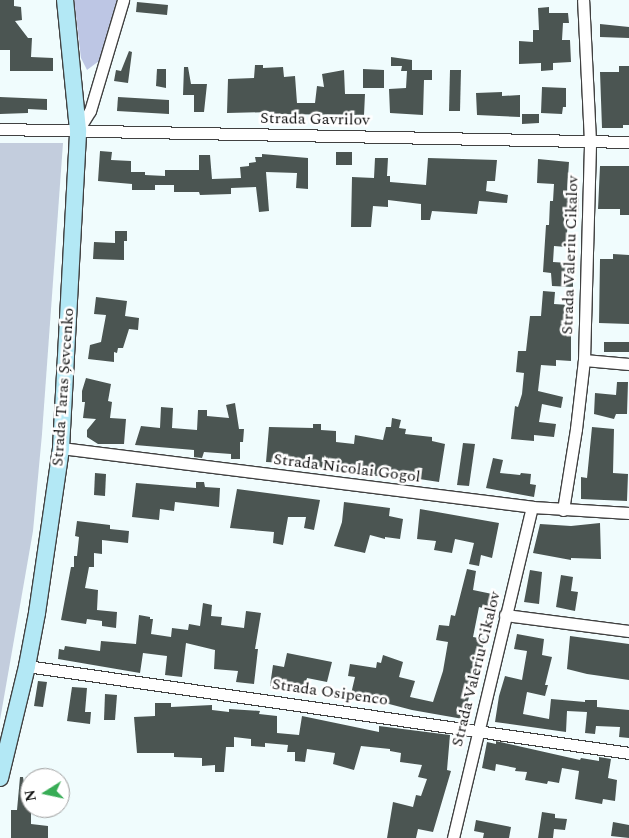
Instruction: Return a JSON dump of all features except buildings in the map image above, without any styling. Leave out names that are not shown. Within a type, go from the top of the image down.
[{"type":"main road","points":[[65,0],[78,130]]},
{"type":"main road","name":"Strada Taras Șevcenko","points":[[0,778],[27,666],[61,448],[78,130]]},
{"type":"street","name":"Strada Taras Șevcenko","points":[[78,130],[90,111],[123,0]]},
{"type":"street","name":"Strada Valeriu Cikalov","points":[[563,510],[576,430],[584,360],[590,141],[583,0]]},
{"type":"street","name":"Strada Gavrilov","points":[[0,129],[629,142]]},
{"type":"street","points":[[584,360],[629,364]]},
{"type":"street","name":"Strada Nicolai Gogol","points":[[61,448],[532,507],[629,513]]},
{"type":"street","name":"Strada Valeriu Cikalov","points":[[453,838],[477,729],[532,507]]},
{"type":"street","points":[[505,615],[629,631]]},
{"type":"street","name":"Strada Osipenco","points":[[27,666],[477,729],[629,753]]},
{"type":"shaded area","points":[[74,0],[117,0],[99,61],[87,70],[81,58]]},
{"type":"shaded area","points":[[0,143],[63,143],[33,531],[0,720]]}]
